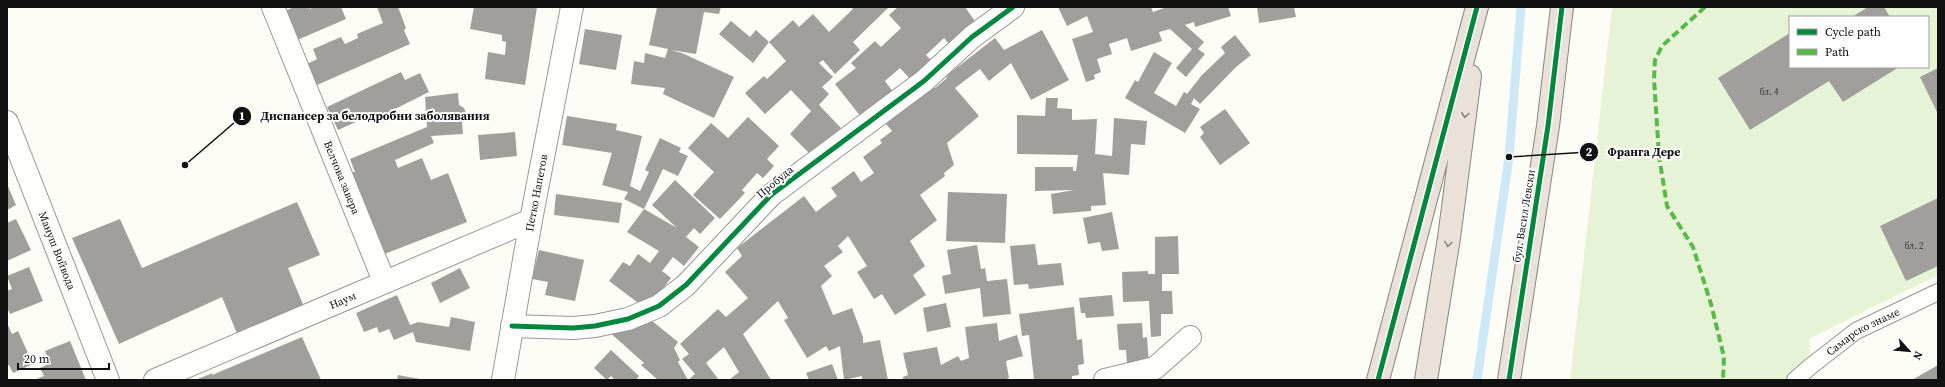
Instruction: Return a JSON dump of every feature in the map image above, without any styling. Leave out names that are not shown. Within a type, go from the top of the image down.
[{"type":"highway","points":[[1378,380],[1477,7]]},
{"type":"highway","points":[[1426,380],[1449,238],[1477,7]]},
{"type":"highway","name":"бул. Васил Левски","points":[[1509,380],[1548,126],[1562,7]]},
{"type":"street","name":"Велчова завера","points":[[272,7],[384,281]]},
{"type":"street","name":"Петко Напетов","points":[[503,380],[531,220],[572,7]]},
{"type":"street","name":"Прoбудa","points":[[512,326],[573,328],[596,326],[628,319],[659,306],[686,285],[771,195],[924,81],[972,38],[1013,7]]},
{"type":"street","name":"Mануш Войвода","points":[[7,122],[108,380]]},
{"type":"street","name":"Наум","points":[[155,380],[384,281],[531,220]]},
{"type":"street","points":[[1105,380],[1155,368],[1190,337]]},
{"type":"lane","name":"Самарско знаме","points":[[1795,380],[1856,331],[1938,292]]},
{"type":"green space","points":[[1612,7],[1938,7],[1938,275],[1809,339],[1811,366],[1795,380],[1570,380]]},
{"type":"building","points":[[294,7],[309,7],[310,9],[313,7],[341,7],[346,19],[295,41],[283,12]]},
{"type":"building","points":[[377,7],[398,7],[406,28],[404,30],[410,44],[317,85],[307,64],[317,59],[313,49],[341,37],[345,44],[358,38],[357,34],[383,23]]},
{"type":"building","points":[[474,7],[537,7],[525,85],[485,79],[488,52],[505,55],[506,42],[502,41],[502,35],[470,29]]},
{"type":"building","points":[[657,7],[721,7],[719,14],[704,12],[696,54],[671,50],[682,53],[734,77],[714,118],[663,94],[665,88],[631,84],[634,61],[644,63],[645,53],[665,58],[668,49],[649,45]]},
{"type":"building","points":[[851,7],[889,7],[853,42],[860,50],[835,74],[823,60],[819,63],[833,77],[822,87],[829,94],[819,105],[841,128],[809,153],[790,134],[811,111],[791,90],[765,114],[745,93],[764,76],[767,79],[786,61],[769,42],[793,20],[799,27],[813,14],[829,32],[853,9]]},
{"type":"building","points":[[898,7],[965,7],[977,24],[949,44],[944,38],[926,55],[933,62],[912,81],[900,68],[885,81],[896,96],[865,122],[835,84],[856,68],[851,63],[875,41],[881,47],[901,28],[889,15]]},
{"type":"building","points":[[1058,7],[1151,7],[1153,12],[1167,7],[1228,7],[1231,16],[1195,27],[1194,22],[1185,25],[1204,42],[1198,49],[1205,54],[1186,77],[1176,68],[1192,49],[1170,29],[1159,32],[1162,41],[1131,51],[1127,38],[1109,44],[1112,54],[1097,59],[1101,72],[1094,75],[1095,79],[1086,82],[1072,39],[1093,32],[1087,16],[1067,26]]},
{"type":"building","points":[[1257,7],[1294,7],[1296,17],[1259,23]]},
{"type":"building","points":[[1868,7],[1884,7],[1889,16],[1854,16]]},
{"type":"building","points":[[731,21],[750,37],[756,30],[769,42],[753,63],[719,34]]},
{"type":"building","points":[[585,29],[622,35],[616,70],[579,64]]},
{"type":"building","points":[[1042,30],[1069,80],[1031,100],[1011,63],[989,81],[980,69],[955,88],[979,116],[947,143],[954,165],[944,173],[945,176],[920,195],[937,220],[910,241],[925,266],[913,275],[926,295],[895,315],[882,294],[874,299],[857,272],[867,266],[848,236],[838,246],[843,252],[824,266],[832,276],[821,286],[833,315],[852,308],[863,337],[863,343],[880,340],[888,380],[862,380],[862,376],[844,380],[840,346],[829,351],[826,346],[807,358],[784,320],[788,318],[778,301],[743,334],[771,380],[729,380],[739,372],[724,347],[706,363],[719,380],[688,380],[695,374],[682,359],[689,354],[680,344],[718,309],[726,317],[748,298],[725,272],[742,256],[737,248],[804,196],[816,212],[837,196],[831,188],[854,171],[861,182],[874,173],[863,157],[882,143],[880,140],[892,131],[886,124],[906,108],[902,103],[931,83],[935,88],[947,78],[946,76],[995,38],[1004,50]]},
{"type":"building","points":[[1789,34],[1789,68],[1897,68],[1843,102],[1829,81],[1750,130],[1718,78]]},
{"type":"building","points":[[1235,35],[1251,55],[1236,67],[1200,104],[1194,98],[1191,104],[1200,109],[1185,133],[1125,98],[1135,80],[1138,82],[1154,52],[1172,63],[1154,93],[1176,106],[1184,92],[1187,94],[1202,75],[1225,53],[1221,47]]},
{"type":"building","points":[[1938,68],[1938,114],[1920,77]]},
{"type":"building","points":[[401,72],[405,80],[420,73],[429,92],[371,121],[369,116],[338,130],[327,107]]},
{"type":"building","points":[[458,93],[459,105],[464,108],[466,113],[466,119],[462,123],[463,134],[431,136],[434,143],[395,160],[398,168],[422,158],[431,180],[448,173],[467,222],[382,255],[350,172],[355,172],[350,159],[427,127],[425,97]]},
{"type":"building","points":[[1046,98],[1058,98],[1057,108],[1072,109],[1072,120],[1097,119],[1095,154],[1112,156],[1114,118],[1147,121],[1145,145],[1131,144],[1129,175],[1103,173],[1106,205],[1091,206],[1091,211],[1053,214],[1051,194],[1074,190],[1035,191],[1035,167],[1073,167],[1073,171],[1076,171],[1078,155],[1017,154],[1017,115],[1045,116]]},
{"type":"building","points":[[1225,109],[1250,143],[1220,165],[1200,137],[1204,133],[1200,127]]},
{"type":"building","points":[[567,116],[617,124],[616,130],[642,136],[630,186],[640,191],[649,172],[645,170],[660,138],[681,148],[679,152],[688,156],[678,176],[663,169],[644,209],[624,199],[628,192],[602,185],[612,153],[562,145]]},
{"type":"building","points":[[748,117],[779,146],[767,159],[774,166],[763,178],[757,173],[742,190],[745,193],[720,219],[693,195],[714,172],[688,148],[711,123],[728,138]]},
{"type":"building","points":[[515,132],[517,156],[480,160],[478,135]]},
{"type":"building","points":[[675,180],[715,218],[700,234],[694,228],[686,237],[699,247],[684,266],[673,257],[662,271],[671,278],[658,295],[641,305],[609,281],[623,262],[630,266],[638,254],[650,263],[659,251],[627,232],[644,209],[677,228],[652,205]]},
{"type":"building","points":[[7,184],[16,205],[7,210]]},
{"type":"building","points":[[948,192],[1007,194],[1005,243],[946,241]]},
{"type":"building","points":[[556,194],[622,203],[619,223],[554,215]]},
{"type":"building","points":[[1938,198],[1938,266],[1906,281],[1880,226]]},
{"type":"building","points":[[297,202],[320,255],[288,268],[304,307],[238,336],[222,297],[119,344],[72,238],[120,219],[142,268]]},
{"type":"building","points":[[1112,212],[1119,249],[1102,251],[1100,242],[1088,244],[1083,218]]},
{"type":"building","points":[[16,219],[31,250],[7,261],[7,223]]},
{"type":"building","points":[[1178,236],[1179,274],[1162,274],[1162,291],[1172,291],[1173,314],[1161,314],[1161,336],[1151,337],[1149,301],[1123,302],[1122,272],[1148,271],[1148,274],[1155,274],[1155,237]]},
{"type":"building","points":[[1035,244],[1038,265],[1061,263],[1064,285],[1029,289],[1028,284],[1014,285],[1010,246]]},
{"type":"building","points":[[977,245],[981,269],[985,268],[987,281],[1007,279],[1011,314],[983,317],[980,288],[945,294],[942,276],[951,274],[947,250]]},
{"type":"building","points":[[539,250],[584,260],[575,301],[545,295],[548,282],[532,279]]},
{"type":"building","points":[[29,267],[43,301],[10,314],[7,308],[7,291],[12,289],[7,276]]},
{"type":"building","points":[[460,268],[470,288],[440,303],[431,283]]},
{"type":"building","points":[[397,295],[410,325],[418,322],[449,327],[451,317],[475,322],[470,351],[416,342],[413,332],[394,340],[389,329],[379,333],[377,327],[364,332],[356,313]]},
{"type":"building","points":[[1112,295],[1114,316],[1086,318],[1085,313],[1081,313],[1079,298]]},
{"type":"building","points":[[946,303],[951,327],[927,332],[923,308]]},
{"type":"building","points":[[1074,307],[1077,340],[1082,339],[1084,364],[1078,365],[1079,375],[1072,376],[1072,380],[1034,380],[1029,335],[1022,336],[1019,314]]},
{"type":"building","points":[[651,320],[678,342],[674,348],[680,360],[678,362],[688,380],[658,380],[641,365],[644,363],[607,330]]},
{"type":"building","points":[[7,323],[12,334],[18,331],[33,364],[13,373],[9,365],[7,366]]},
{"type":"building","points":[[997,323],[999,341],[1017,335],[1023,356],[1006,361],[1009,378],[1005,380],[903,380],[903,377],[908,375],[903,353],[937,347],[941,365],[958,356],[961,361],[969,358],[965,327]]},
{"type":"building","points":[[1142,323],[1143,338],[1147,337],[1149,364],[1127,364],[1126,350],[1119,350],[1117,324]]},
{"type":"building","points":[[302,337],[321,380],[195,380],[213,373],[212,375]]},
{"type":"building","points":[[70,341],[86,380],[34,380],[44,376],[40,368],[50,363],[45,351]]},
{"type":"building","points":[[611,350],[639,376],[636,380],[615,380],[611,376],[607,380],[594,368]]},
{"type":"building","points":[[832,364],[838,380],[809,380],[806,373]]},
{"type":"building","points":[[1938,365],[1938,380],[1912,380]]},
{"type":"building","points":[[398,375],[420,379],[420,380],[397,380]]},
{"type":"waterway","points":[[1477,380],[1509,157],[1521,7]]},
{"type":"marked path","points":[[1705,7],[1662,46],[1655,60],[1654,79],[1659,156],[1667,206],[1693,247],[1711,304],[1724,357],[1723,380]]},
{"type":"cycle path","points":[[512,326],[573,328],[595,326],[628,319],[659,306],[686,285],[771,195],[924,81],[972,37],[1013,7]]},
{"type":"cycle path","points":[[1378,380],[1477,7]]},
{"type":"cycle path","points":[[1509,380],[1548,126],[1562,7]]},
{"type":"place","name":"Франга Дере","points":[[1509,157]]},
{"type":"place","name":"Диспансер за белодробни заболявания","points":[[185,165]]}]
